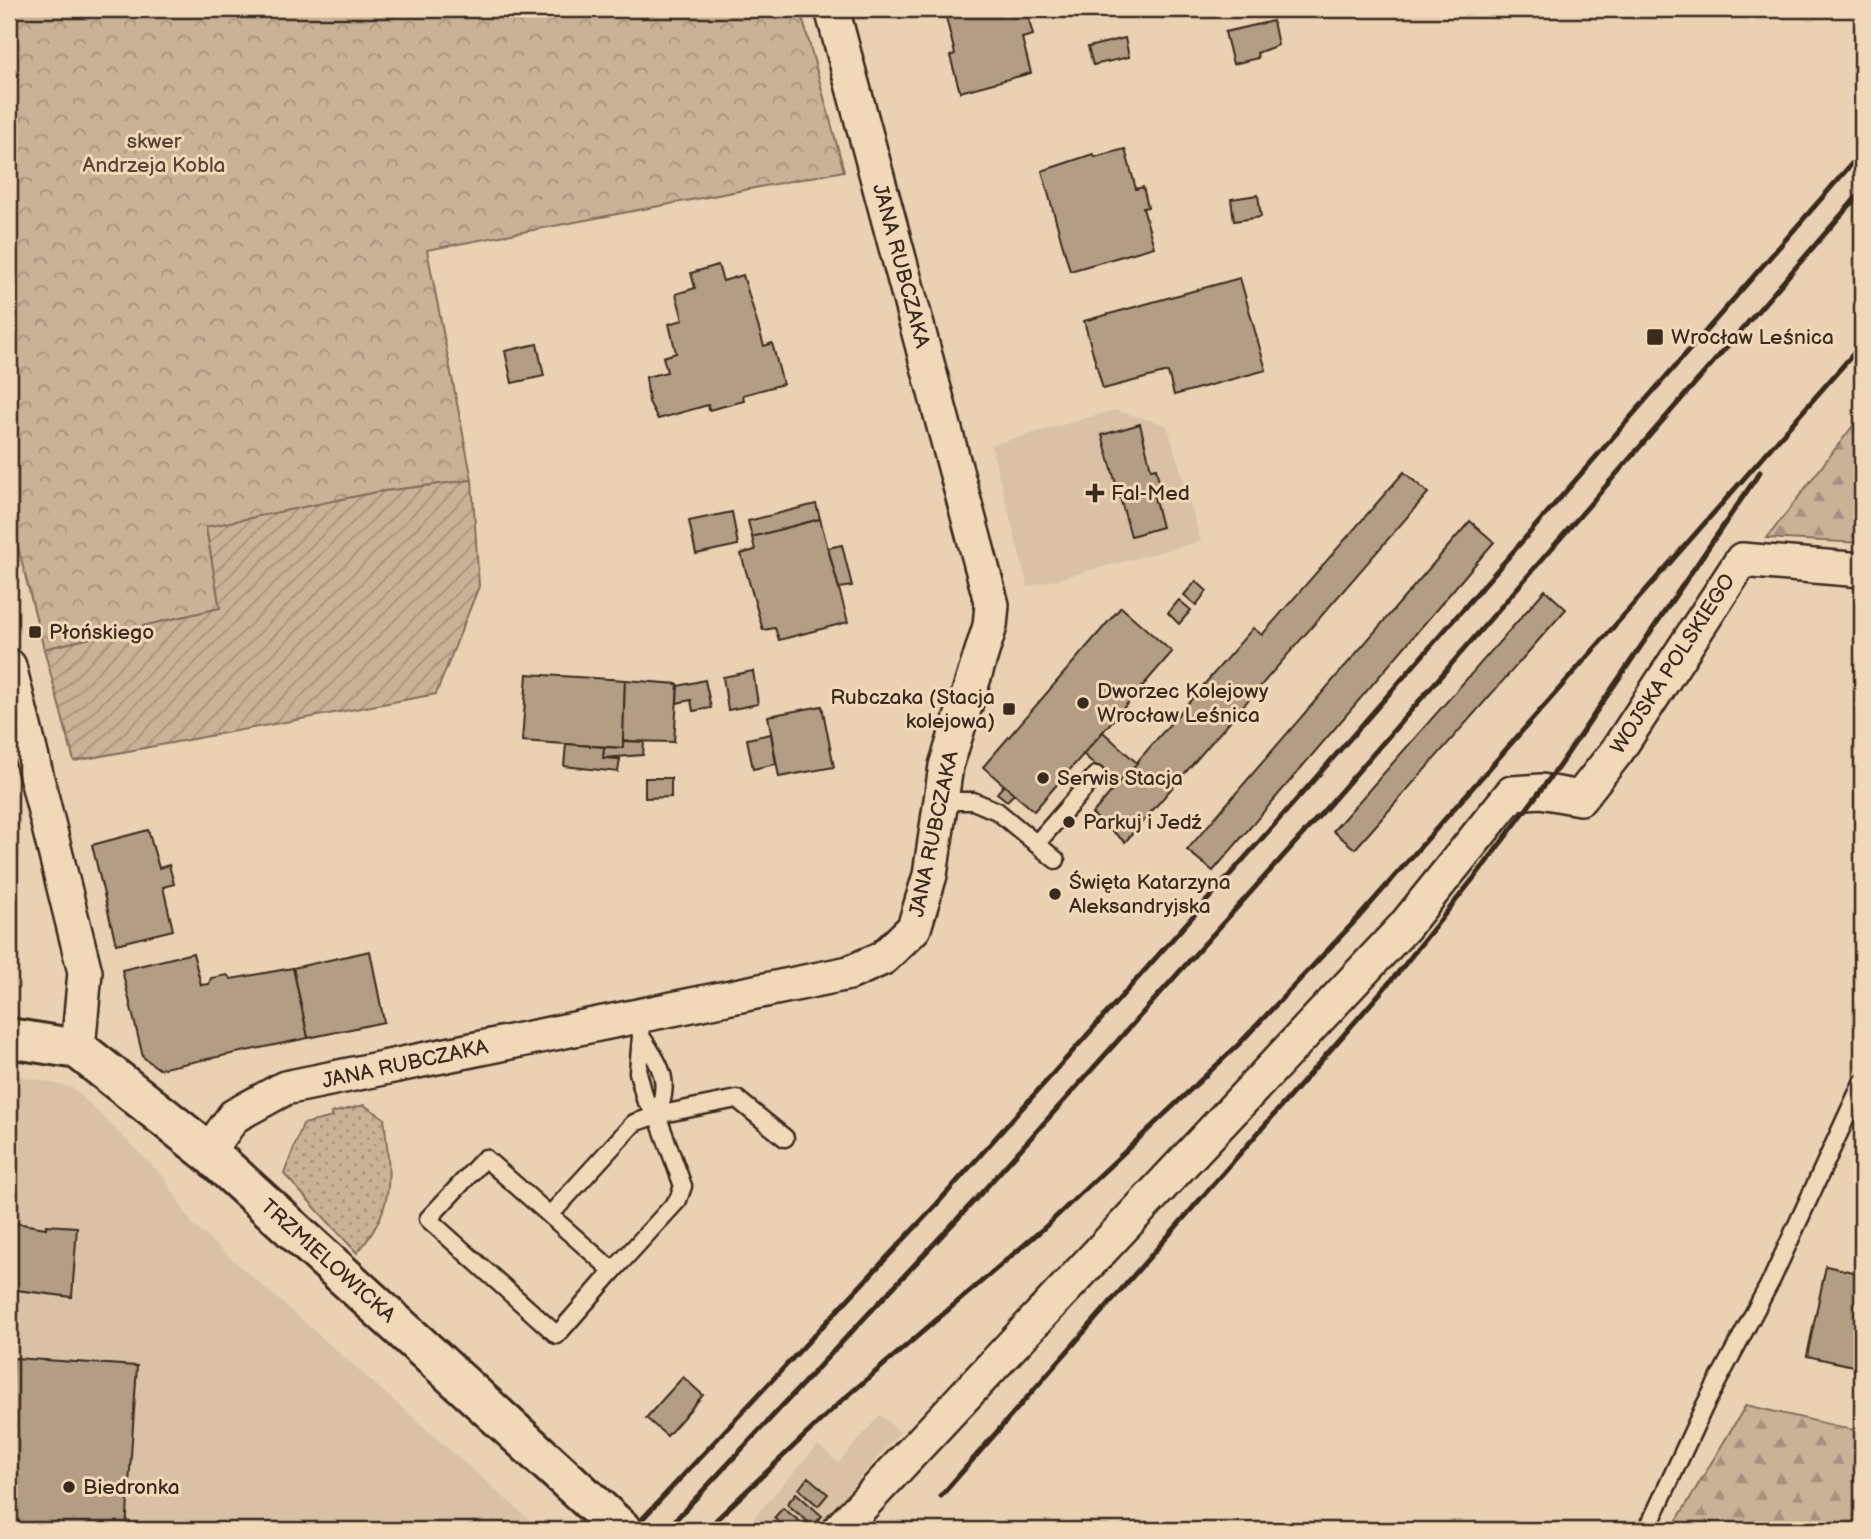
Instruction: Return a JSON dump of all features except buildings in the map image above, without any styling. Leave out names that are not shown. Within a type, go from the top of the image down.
[{"type":"street","name":"JANA RUBCZAKA","points":[[208,1152],[234,1115],[285,1088],[639,1026],[849,973],[883,958],[914,928],[930,875],[946,766],[990,626],[992,605],[832,9]]},
{"type":"street","name":"WOJSKA POLSKIEGO","points":[[839,1530],[1404,927],[1512,793],[1541,791],[1580,798],[1617,751],[1742,560],[1862,570]]},
{"type":"street","points":[[9,666],[85,972],[78,1049]]},
{"type":"street","name":"TRZMIELOWICKA","points":[[9,1038],[78,1049],[208,1152],[622,1530]]},
{"type":"lane","points":[[1037,844],[1096,775]]},
{"type":"lane","points":[[940,800],[973,801],[997,811],[1056,860]]},
{"type":"lane","points":[[613,1271],[485,1158],[428,1219],[557,1335],[678,1200],[683,1186],[657,1115],[645,1099],[638,1072],[639,1026]]},
{"type":"lane","points":[[1647,1530],[1704,1407],[1772,1279],[1862,1083]]},
{"type":"lane","points":[[550,1215],[634,1123],[657,1115],[737,1098],[785,1138]]},
{"type":"shaded area","name":"Fal-Med","points":[[1115,410],[1167,425],[1201,541],[1028,587],[991,445]]},
{"type":"shaded area","points":[[9,1073],[73,1088],[164,1177],[192,1224],[531,1521],[524,1530],[9,1530]]},
{"type":"shaded area","points":[[880,1415],[900,1432],[815,1530],[743,1530],[818,1445],[838,1463]]},
{"type":"green space","name":"skwer Andrzeja Kobla","points":[[9,9],[800,9],[844,171],[427,250],[472,480],[377,492],[206,528],[220,608],[44,649],[9,512]]},
{"type":"green space","points":[[1862,414],[1862,543],[1767,538]]},
{"type":"green space","points":[[472,480],[479,586],[436,694],[74,761],[44,649],[220,608],[206,527],[377,492]]},
{"type":"green space","points":[[364,1105],[384,1118],[389,1173],[385,1205],[379,1220],[357,1253],[284,1174],[303,1124],[333,1117],[331,1113]]},
{"type":"green space","points":[[1746,1405],[1862,1432],[1862,1530],[1671,1530]]},
{"type":"railway","points":[[632,1530],[936,1205],[1306,789],[1862,152]]},
{"type":"railway","points":[[666,1530],[975,1200],[1328,806],[1862,191]]},
{"type":"railway","points":[[716,1520],[838,1404],[1044,1228],[1239,1044],[1358,918],[1862,344]]},
{"type":"railway","points":[[941,1496],[1402,968],[1559,766],[1760,472]]},
{"type":"place","name":"Wrocław Leśnica","points":[[1655,337]]},
{"type":"place","name":"Fal-Med","points":[[1095,493]]},
{"type":"place","name":"Płońskiego","points":[[35,632]]},
{"type":"place","name":"Dworzec Kolejowy Wrocław Leśnica","points":[[1083,703]]},
{"type":"place","name":"Rubczaka (Stacja kolejowa)","points":[[1009,709]]},
{"type":"place","name":"Serwis Stacja","points":[[1043,778]]},
{"type":"place","name":"Parkuj i Jedź","points":[[1069,822]]},
{"type":"place","name":"Święta Katarzyna Aleksandryjska","points":[[1055,894]]},
{"type":"place","name":"Biedronka","points":[[69,1487]]}]
